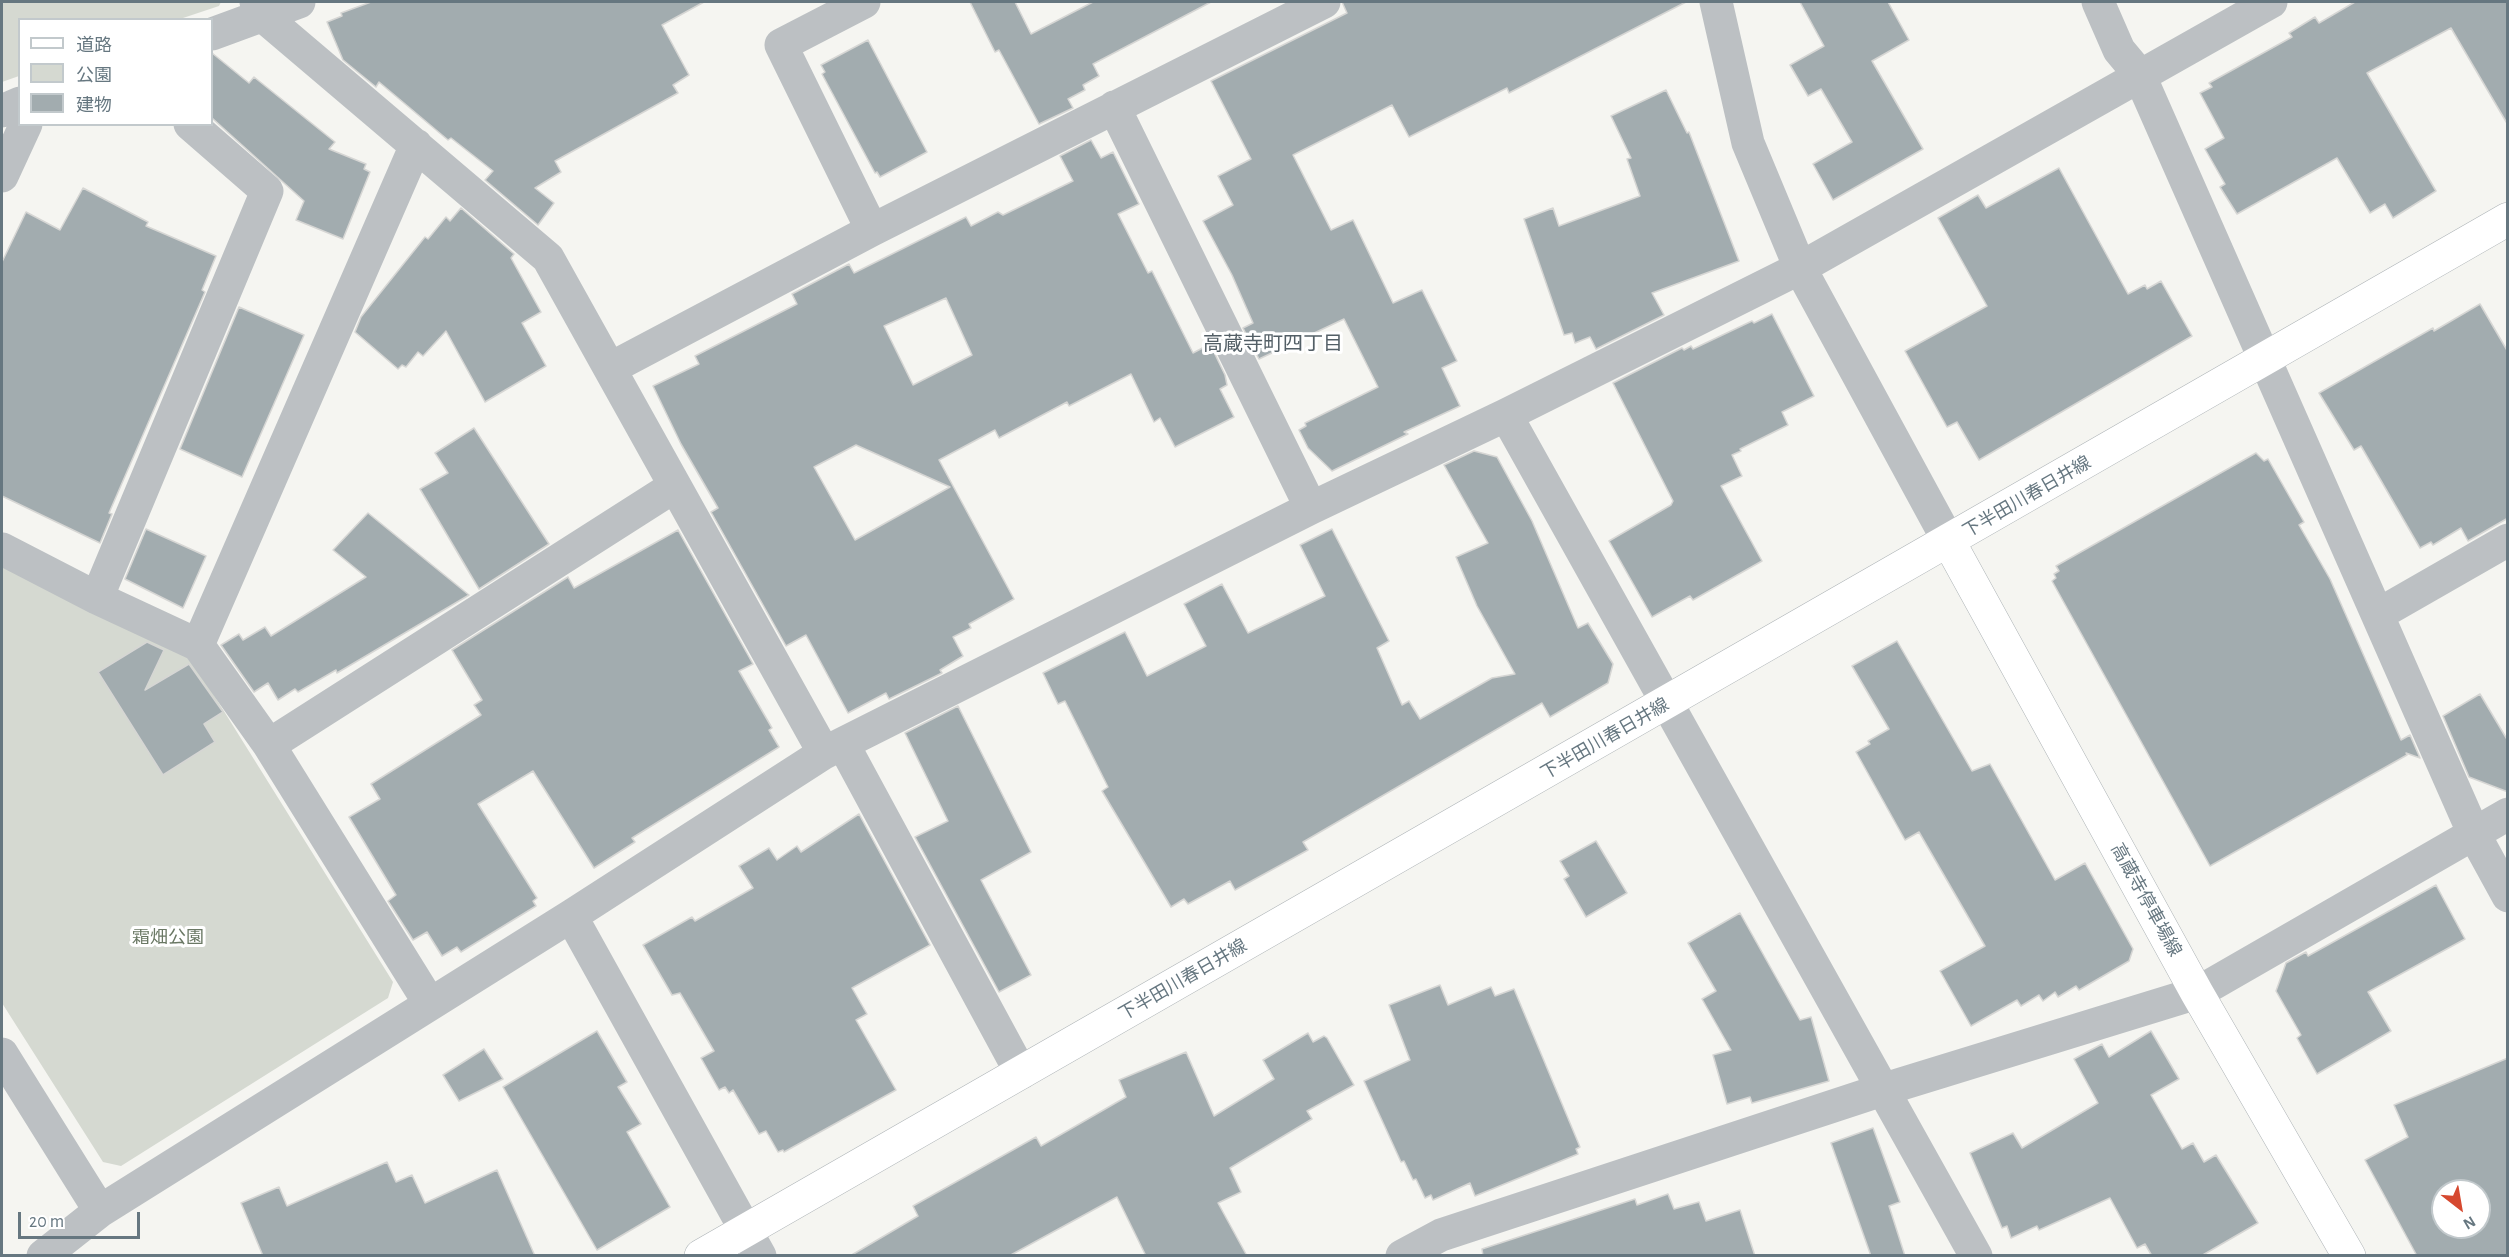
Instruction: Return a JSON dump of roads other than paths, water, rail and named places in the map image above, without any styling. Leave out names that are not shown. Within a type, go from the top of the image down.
[{"type":"main road","name":"下半田川春日井線","points":[[701,1256],[753,1243],[1021,1073],[2508,219]]},
{"type":"main road","name":"高蔵寺停車場線","points":[[1949,542],[2197,993],[2349,1256]]},
{"type":"street","points":[[213,33],[260,8],[299,2]]},
{"type":"street","points":[[864,2],[781,45],[872,230]]},
{"type":"street","points":[[611,368],[872,230],[1324,2]]},
{"type":"street","points":[[1716,2],[1748,143],[1800,268],[1949,542]]},
{"type":"street","points":[[2098,2],[2119,50],[2139,74],[2379,614],[2474,834],[2508,896]]},
{"type":"street","points":[[43,1256],[100,1211],[571,916],[833,748],[1311,508],[1506,415],[1800,268],[2139,74],[2271,2]]},
{"type":"street","points":[[260,8],[548,258],[675,486],[833,748],[1021,1073]]},
{"type":"street","points":[[2,111],[18,104]]},
{"type":"street","points":[[1114,107],[1311,508]]},
{"type":"street","points":[[2,176],[26,126]]},
{"type":"street","points":[[96,598],[267,191],[192,126]]},
{"type":"street","points":[[198,645],[416,145]]},
{"type":"street","points":[[1506,415],[1885,1089],[1976,1256]]},
{"type":"street","points":[[269,745],[675,486]]},
{"type":"street","points":[[2379,614],[2508,540]]},
{"type":"street","points":[[2,549],[96,598],[198,645],[269,745],[430,1004]]},
{"type":"street","points":[[1402,1256],[1441,1235],[1885,1089],[2197,993],[2508,814]]},
{"type":"street","points":[[571,916],[753,1243]]},
{"type":"street","points":[[2,1054],[100,1211]]},
{"type":"district","name":"高蔵寺町四丁目","points":[[1273,344]]},
{"type":"park label","name":"霜畑公園","points":[[168,938]]}]
